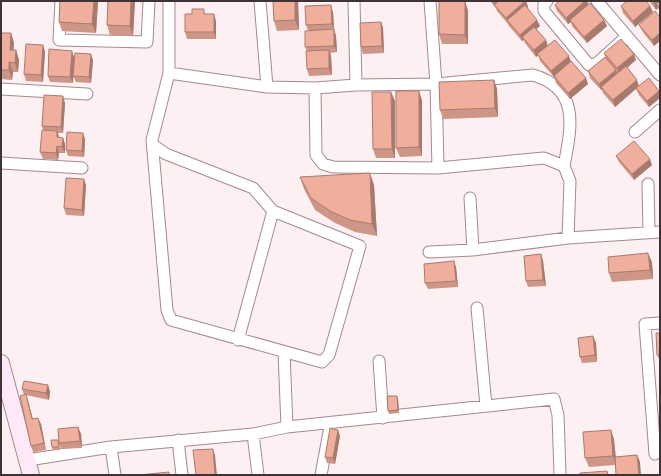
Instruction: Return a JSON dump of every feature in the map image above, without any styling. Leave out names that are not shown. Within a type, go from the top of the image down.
[{"type":"main road","points":[[1,363],[29,468]]},
{"type":"street","points":[[62,1],[59,40],[147,42],[149,1]]},
{"type":"street","points":[[153,145],[166,154],[253,188],[273,210],[360,246],[329,355],[322,362],[238,340],[171,320],[167,310],[152,140],[169,74],[169,1]]},
{"type":"street","points":[[260,1],[267,87]]},
{"type":"street","points":[[354,1],[356,85]]},
{"type":"street","points":[[430,1],[436,84],[438,168]]},
{"type":"street","points":[[547,1],[544,4],[544,11],[589,65],[596,64],[627,36]]},
{"type":"street","points":[[598,1],[660,75]]},
{"type":"street","points":[[169,74],[267,87],[315,88],[356,85],[436,84],[533,75],[547,79],[556,86],[568,102],[570,133],[564,166],[570,181],[568,238]]},
{"type":"street","points":[[315,88],[316,155],[323,164],[333,167],[438,168],[544,158],[564,166]]},
{"type":"street","points":[[1,89],[87,94]]},
{"type":"street","points":[[635,132],[660,110]]},
{"type":"street","points":[[1,163],[82,168]]},
{"type":"street","points":[[429,252],[473,250],[568,238],[655,232],[648,184]]},
{"type":"street","points":[[470,198],[473,250]]},
{"type":"street","points":[[238,340],[273,210]]},
{"type":"street","points":[[476,308],[486,406]]},
{"type":"street","points":[[655,454],[645,324],[660,323]]},
{"type":"street","points":[[284,352],[287,428]]},
{"type":"street","points":[[378,361],[382,418]]},
{"type":"street","points":[[29,468],[111,447],[253,434],[287,428],[554,399],[558,415],[560,475]]},
{"type":"street","points":[[321,475],[331,424]]},
{"type":"street","points":[[253,434],[258,475]]},
{"type":"street","points":[[178,440],[182,475]]},
{"type":"street","points":[[111,447],[115,475]]},
{"type":"building","points":[[60,1],[94,1],[92,24],[59,22]]},
{"type":"building","points":[[108,1],[131,1],[130,26],[107,25]]},
{"type":"building","points":[[273,1],[295,1],[295,20],[274,21]]},
{"type":"building","points":[[439,1],[465,1],[465,35],[439,34]]},
{"type":"building","points":[[499,1],[525,1],[506,18],[494,5]]},
{"type":"building","points":[[559,1],[585,1],[566,18],[555,5]]},
{"type":"building","points":[[627,1],[646,1],[650,6],[633,21],[621,6]]},
{"type":"building","points":[[660,1],[660,8],[656,4]]},
{"type":"building","points":[[590,3],[604,20],[584,37],[570,20]]},
{"type":"building","points":[[331,5],[332,24],[306,25],[305,6]]},
{"type":"building","points":[[525,5],[537,20],[520,35],[507,20]]},
{"type":"building","points":[[192,9],[204,9],[204,14],[214,14],[214,32],[185,32],[185,14],[192,14]]},
{"type":"building","points":[[655,11],[660,17],[660,33],[652,40],[639,25]]},
{"type":"building","points":[[381,22],[382,46],[361,47],[360,23]]},
{"type":"building","points":[[534,27],[546,40],[534,50],[522,37]]},
{"type":"building","points":[[334,29],[334,46],[305,47],[305,31]]},
{"type":"building","points":[[1,33],[11,33],[10,50],[16,50],[15,63],[9,62],[9,70],[1,70]]},
{"type":"building","points":[[621,39],[634,54],[617,68],[604,53]]},
{"type":"building","points":[[555,40],[569,56],[551,71],[537,54]]},
{"type":"building","points":[[26,44],[43,45],[41,75],[24,74]]},
{"type":"building","points":[[49,49],[72,51],[70,77],[48,76]]},
{"type":"building","points":[[329,50],[329,68],[307,69],[306,51]]},
{"type":"building","points":[[75,53],[91,54],[89,77],[73,76]]},
{"type":"building","points":[[605,57],[616,70],[599,84],[588,71]]},
{"type":"building","points":[[571,61],[586,78],[568,93],[554,76]]},
{"type":"building","points":[[626,66],[637,80],[613,100],[601,87]]},
{"type":"building","points":[[649,78],[659,91],[647,101],[636,88]]},
{"type":"building","points":[[494,80],[495,108],[440,110],[439,82]]},
{"type":"building","points":[[396,91],[419,91],[419,147],[396,148]]},
{"type":"building","points":[[372,92],[391,92],[392,149],[373,149]]},
{"type":"building","points":[[44,95],[63,96],[61,127],[42,126]]},
{"type":"building","points":[[42,130],[57,131],[57,137],[63,138],[62,147],[57,146],[56,153],[40,152]]},
{"type":"building","points":[[67,132],[83,133],[82,151],[66,150]]},
{"type":"building","points":[[634,141],[650,159],[632,174],[616,156]]},
{"type":"building","points":[[370,173],[372,224],[350,220],[330,211],[311,198],[300,177]]},
{"type":"building","points":[[66,178],[84,179],[82,210],[64,208]]},
{"type":"building","points":[[648,253],[650,270],[609,273],[608,257]]},
{"type":"building","points":[[541,254],[543,280],[526,281],[524,256]]},
{"type":"building","points":[[454,261],[456,281],[425,283],[424,264]]},
{"type":"building","points":[[656,333],[660,333],[660,355],[657,355]]},
{"type":"building","points":[[593,336],[595,355],[580,357],[578,338]]},
{"type":"building","points":[[24,381],[48,385],[46,393],[22,389]]},
{"type":"building","points":[[26,394],[32,419],[38,418],[44,443],[31,446],[20,396]]},
{"type":"building","points":[[387,396],[397,396],[398,410],[388,411]]},
{"type":"building","points":[[78,427],[80,441],[59,443],[58,429]]},
{"type":"building","points":[[330,428],[338,430],[333,458],[325,457]]},
{"type":"building","points":[[611,430],[613,456],[585,458],[583,432]]},
{"type":"building","points":[[51,440],[58,440],[59,447],[52,447]]},
{"type":"building","points":[[213,449],[215,475],[196,475],[193,450]]},
{"type":"building","points":[[637,455],[639,475],[616,475],[615,457]]},
{"type":"building","points":[[607,471],[608,475],[580,475],[580,473]]},
{"type":"building","points":[[169,472],[169,475],[139,475]]}]
